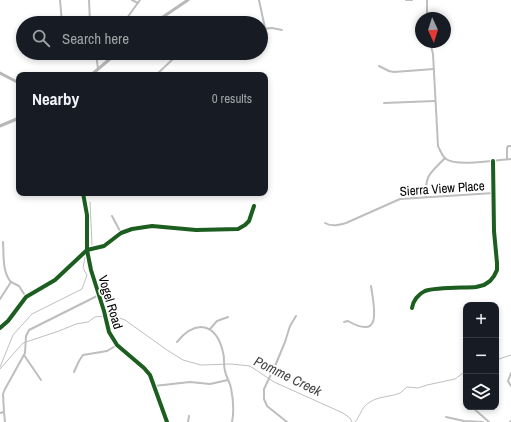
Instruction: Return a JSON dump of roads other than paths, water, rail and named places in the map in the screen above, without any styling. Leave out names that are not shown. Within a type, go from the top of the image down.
[{"type":"main road","points":[[164,16],[188,0]]},
{"type":"main road","points":[[94,72],[109,60]]},
{"type":"main road","points":[[0,73],[16,81]]},
{"type":"main road","points":[[0,126],[16,119]]},
{"type":"street","points":[[60,0],[61,16]]},
{"type":"street","points":[[89,0],[90,16]]},
{"type":"street","points":[[132,0],[138,3]]},
{"type":"street","points":[[128,16],[140,0]]},
{"type":"street","points":[[259,0],[262,16]]},
{"type":"street","points":[[406,0],[412,0]]},
{"type":"street","points":[[427,0],[427,12]]},
{"type":"street","points":[[268,28],[282,30]]},
{"type":"street","points":[[432,48],[438,146],[445,158],[456,162],[511,159]]},
{"type":"street","points":[[97,60],[98,69]]},
{"type":"street","points":[[159,72],[172,60]]},
{"type":"street","points":[[379,66],[394,72],[434,69]]},
{"type":"street","points":[[384,103],[435,101]]},
{"type":"street","points":[[507,159],[506,148],[511,146]]},
{"type":"street","points":[[426,197],[425,182],[445,158]]},
{"type":"street","points":[[412,308],[415,299],[426,291],[476,287],[484,285],[494,276],[497,263],[494,231],[493,161]]},
{"type":"street","name":"Sierra View Place","points":[[325,223],[329,226],[338,225],[400,199],[494,193]]},
{"type":"street","name":"Vogel Road","points":[[84,196],[87,215],[87,250],[91,270],[111,336],[117,345],[146,370],[154,386],[167,422]]},
{"type":"street","points":[[0,328],[8,321],[26,297],[55,280],[87,250],[104,246],[121,233],[132,228],[152,226],[196,230],[238,229],[245,225],[249,220],[254,206]]},
{"type":"street","points":[[112,216],[121,233]]},
{"type":"street","points":[[2,242],[6,277],[11,282],[19,286],[26,297]]},
{"type":"street","points":[[0,299],[11,282]]},
{"type":"street","points":[[344,322],[348,321],[358,327],[370,326],[374,320],[375,313],[370,286]]},
{"type":"street","points":[[5,422],[3,394],[24,355],[27,333],[30,330],[99,295]]},
{"type":"street","points":[[287,422],[265,404],[264,389],[286,342],[290,326],[296,316]]},
{"type":"street","points":[[210,329],[217,321],[228,317]]},
{"type":"street","points":[[177,342],[182,336],[201,327],[210,329],[218,337],[224,354],[223,364],[231,389],[233,412],[232,422]]},
{"type":"street","points":[[74,372],[83,355],[107,351],[117,345]]},
{"type":"street","points":[[24,355],[41,380]]},
{"type":"street","points":[[511,373],[508,381],[511,386]]},
{"type":"street","points":[[154,386],[190,382],[210,384],[228,380]]},
{"type":"street","points":[[475,410],[489,422]]},
{"type":"street","points":[[0,413],[4,412]]},
{"type":"street","points":[[188,422],[190,416]]},
{"type":"street","points":[[446,417],[464,421],[483,422]]},
{"type":"waterway","points":[[90,202],[92,245]]},
{"type":"waterway","points":[[0,367],[13,335],[32,314],[82,289],[87,275],[83,268],[85,257]]},
{"type":"waterway","name":"Pomme Creek","points":[[107,315],[125,320],[183,360],[201,365],[231,364],[250,366],[274,382],[343,413],[350,418],[352,422]]},
{"type":"waterway","name":"Pomme Creek","points":[[0,369],[23,343],[76,324],[88,322],[95,317],[104,316]]},
{"type":"waterway","name":"Pomme Creek","points":[[499,359],[511,355]]},
{"type":"waterway","name":"Pomme Creek","points":[[355,422],[362,409],[374,400],[400,393],[407,387],[418,388],[455,379],[463,373]]}]
